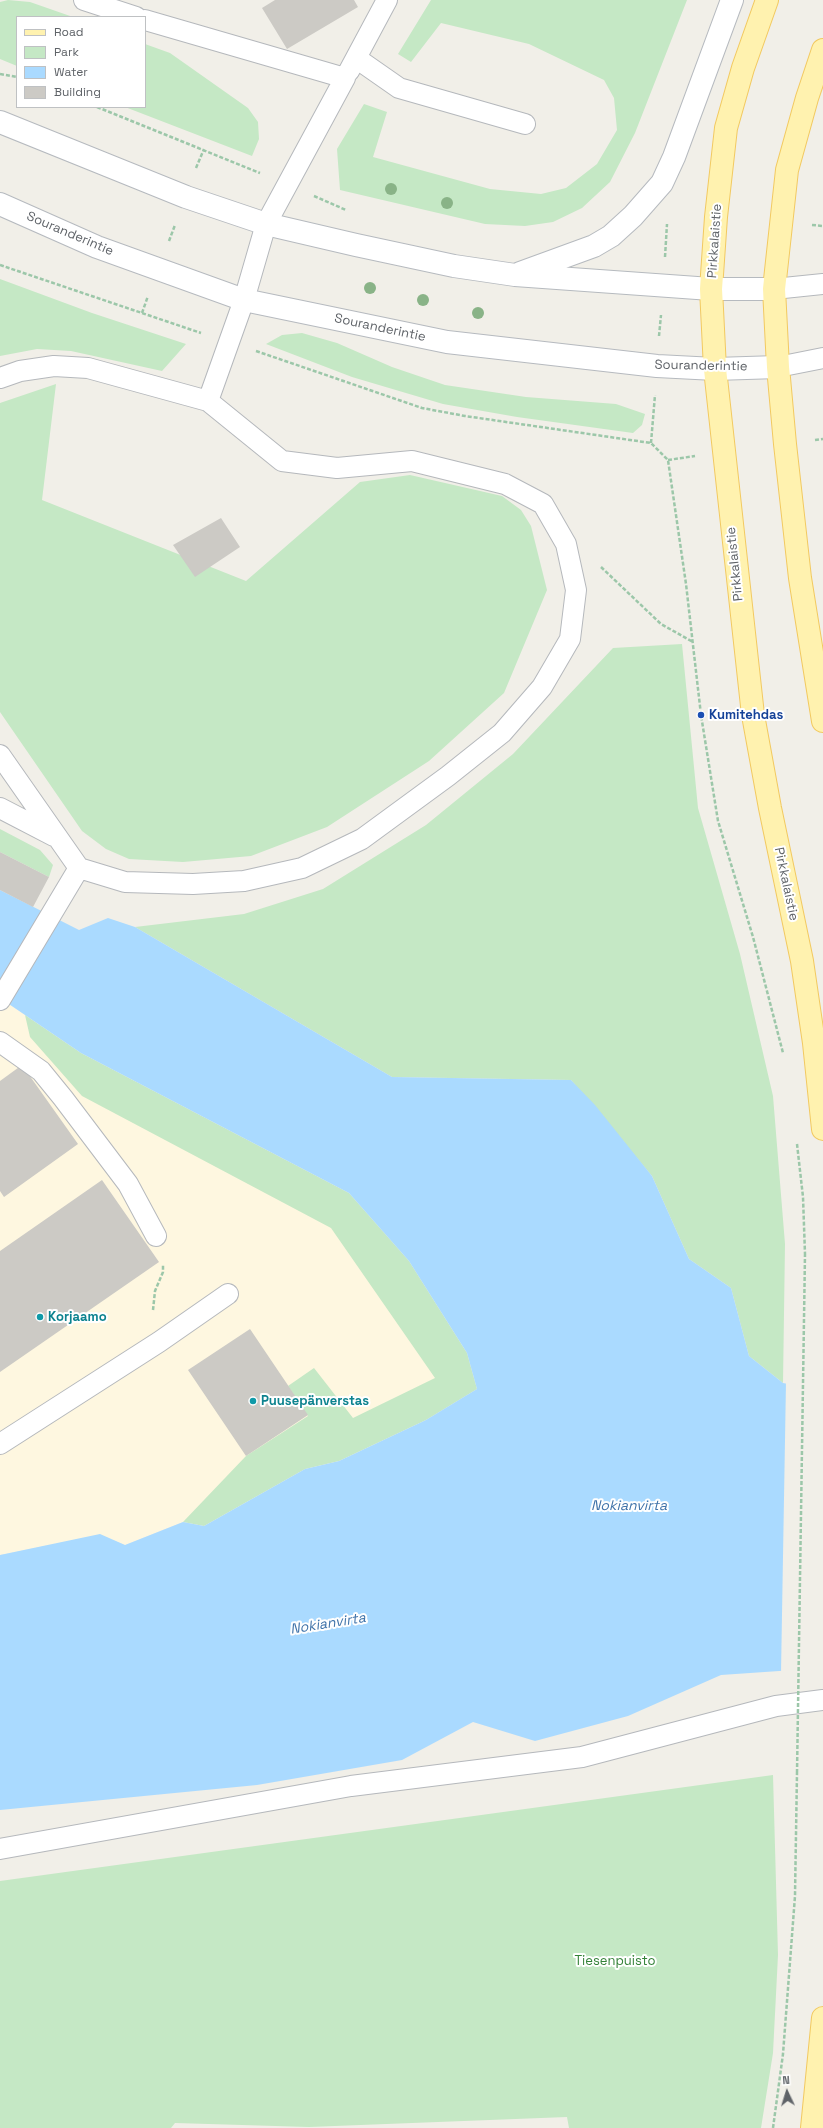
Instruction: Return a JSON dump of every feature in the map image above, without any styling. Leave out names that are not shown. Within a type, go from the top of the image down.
[{"type":"main road","name":"Pirkkalaistie","points":[[767,0],[743,68],[726,128],[716,217],[711,289],[714,369],[753,715],[770,808],[802,962],[814,1043],[823,1129]]},
{"type":"main road","points":[[823,50],[807,98],[787,170],[774,289],[778,367],[800,578],[823,720]]},
{"type":"main road","points":[[812,2128],[823,2018]]},
{"type":"street","points":[[515,275],[594,246],[610,236],[633,216],[658,188],[674,157],[732,0]]},
{"type":"street","points":[[0,122],[186,197],[266,224],[454,266],[515,275],[711,289],[774,289]]},
{"type":"street","name":"Souranderintie","points":[[0,204],[97,247],[244,300],[447,342],[657,366],[714,369],[778,367]]},
{"type":"lane","points":[[84,0],[133,16]]},
{"type":"lane","points":[[208,400],[244,300],[266,224],[286,184],[387,0]]},
{"type":"lane","points":[[146,20],[345,78]]},
{"type":"lane","points":[[356,58],[399,88],[525,124]]},
{"type":"lane","points":[[774,289],[823,284]]},
{"type":"lane","points":[[778,367],[823,358]]},
{"type":"lane","points":[[0,378],[20,371],[54,366],[88,368],[208,400],[282,461],[337,468],[412,461],[505,484],[543,504],[566,544],[576,590],[570,639],[542,687],[502,733],[448,776],[362,839],[302,868],[244,881],[193,884],[126,882],[79,868],[0,755]]},
{"type":"lane","points":[[0,808],[58,838]]},
{"type":"lane","points":[[0,1000],[79,868]]},
{"type":"lane","points":[[0,1042],[41,1071],[63,1098],[128,1184],[156,1236]]},
{"type":"lane","points":[[0,1444],[158,1342],[228,1294]]},
{"type":"lane","points":[[0,1849],[351,1786],[582,1757],[776,1706],[823,1700]]},
{"type":"path","points":[[0,74],[16,77]]},
{"type":"path","points":[[100,108],[204,149],[353,212]]},
{"type":"path","points":[[142,313],[204,149]]},
{"type":"path","points":[[0,265],[422,408],[465,416],[651,443],[668,460],[693,642],[701,715],[718,822],[753,937],[783,1054]]},
{"type":"path","points":[[566,544],[607,571],[661,624],[693,642]]},
{"type":"path","points":[[773,2128],[783,2054],[795,1896],[804,1254],[802,1197],[796,1137]]},
{"type":"path","points":[[156,1236],[164,1248],[163,1272],[155,1291],[152,1317],[158,1342]]},
{"type":"shaded area","points":[[0,998],[81,1053],[349,1193],[413,1268],[467,1353],[426,1420],[204,1526],[183,1522],[125,1545],[100,1535],[0,1555]]},
{"type":"green space","points":[[8,0],[30,2],[70,16],[16,16],[16,66],[0,59],[0,2]]},
{"type":"green space","points":[[431,0],[687,0],[635,133],[610,182],[582,208],[553,222],[525,226],[485,224],[340,190],[337,149],[364,104],[387,112],[373,157],[490,189],[541,194],[566,188],[597,164],[617,130],[614,98],[604,80],[529,44],[441,23],[411,62],[398,54]]},
{"type":"green space","points":[[146,44],[170,53],[248,108],[258,122],[259,139],[252,156],[128,108],[146,108]]},
{"type":"green space","points":[[0,279],[92,313],[186,344],[162,371],[71,351],[37,349],[0,356]]},
{"type":"green space","points":[[302,333],[337,343],[392,367],[445,385],[526,397],[616,404],[645,414],[642,425],[633,433],[517,417],[443,404],[352,377],[266,344],[282,335]]},
{"type":"green space","points":[[56,384],[42,500],[246,581],[360,482],[410,475],[502,496],[521,510],[531,526],[547,590],[504,693],[429,761],[327,827],[251,856],[183,862],[129,859],[106,849],[82,831],[0,712],[0,403]]},
{"type":"green space","points":[[682,644],[698,808],[740,954],[773,1096],[785,1244],[783,1383],[749,1356],[731,1288],[689,1259],[652,1176],[571,1080],[392,1077],[135,927],[244,914],[323,889],[426,825],[513,754],[613,648]]},
{"type":"green space","points":[[0,829],[40,850],[53,865],[49,877],[0,852]]},
{"type":"green space","points":[[25,1015],[81,1053],[349,1193],[409,1261],[467,1353],[477,1389],[426,1420],[339,1461],[305,1469],[204,1526],[183,1522],[246,1456],[308,1416],[288,1386],[314,1368],[353,1418],[435,1378],[331,1228],[82,1096],[30,1037]]},
{"type":"green space","name":"Tiesenpuisto","points":[[773,1775],[778,1955],[773,2053],[761,2128],[569,2128],[567,2117],[309,2127],[175,2123],[171,2128],[0,2128],[0,1881]]},
{"type":"water","name":"Nokianvirta","points":[[0,890],[79,930],[108,918],[135,927],[392,1077],[571,1080],[595,1105],[652,1176],[689,1259],[731,1288],[749,1356],[783,1383],[823,1391],[823,1668],[721,1675],[628,1716],[535,1741],[473,1722],[402,1760],[257,1785],[0,1810],[0,1555],[100,1534],[125,1545],[183,1522],[204,1526],[305,1469],[339,1461],[426,1420],[477,1389],[467,1353],[409,1261],[349,1193],[81,1053],[0,998]]},
{"type":"pier","points":[[786,1382],[823,1389],[823,1670],[781,1673]]},
{"type":"building","points":[[275,0],[354,0],[358,7],[287,49],[262,8]]},
{"type":"building","points":[[221,518],[240,547],[195,577],[173,545]]},
{"type":"building","points":[[0,852],[49,877],[33,907],[0,890]]},
{"type":"building","points":[[22,1065],[78,1144],[4,1197],[0,1191],[0,1081]]},
{"type":"building","name":"Korjaamo","points":[[102,1180],[159,1262],[0,1372],[0,1251]]},
{"type":"building","name":"Puusepänverstas","points":[[250,1329],[308,1415],[246,1456],[188,1370]]},
{"type":"place","name":"Kumitehdas","points":[[701,715]]},
{"type":"place","name":"Korjaamo","points":[[40,1317]]},
{"type":"place","name":"Puusepänverstas","points":[[253,1401]]}]
